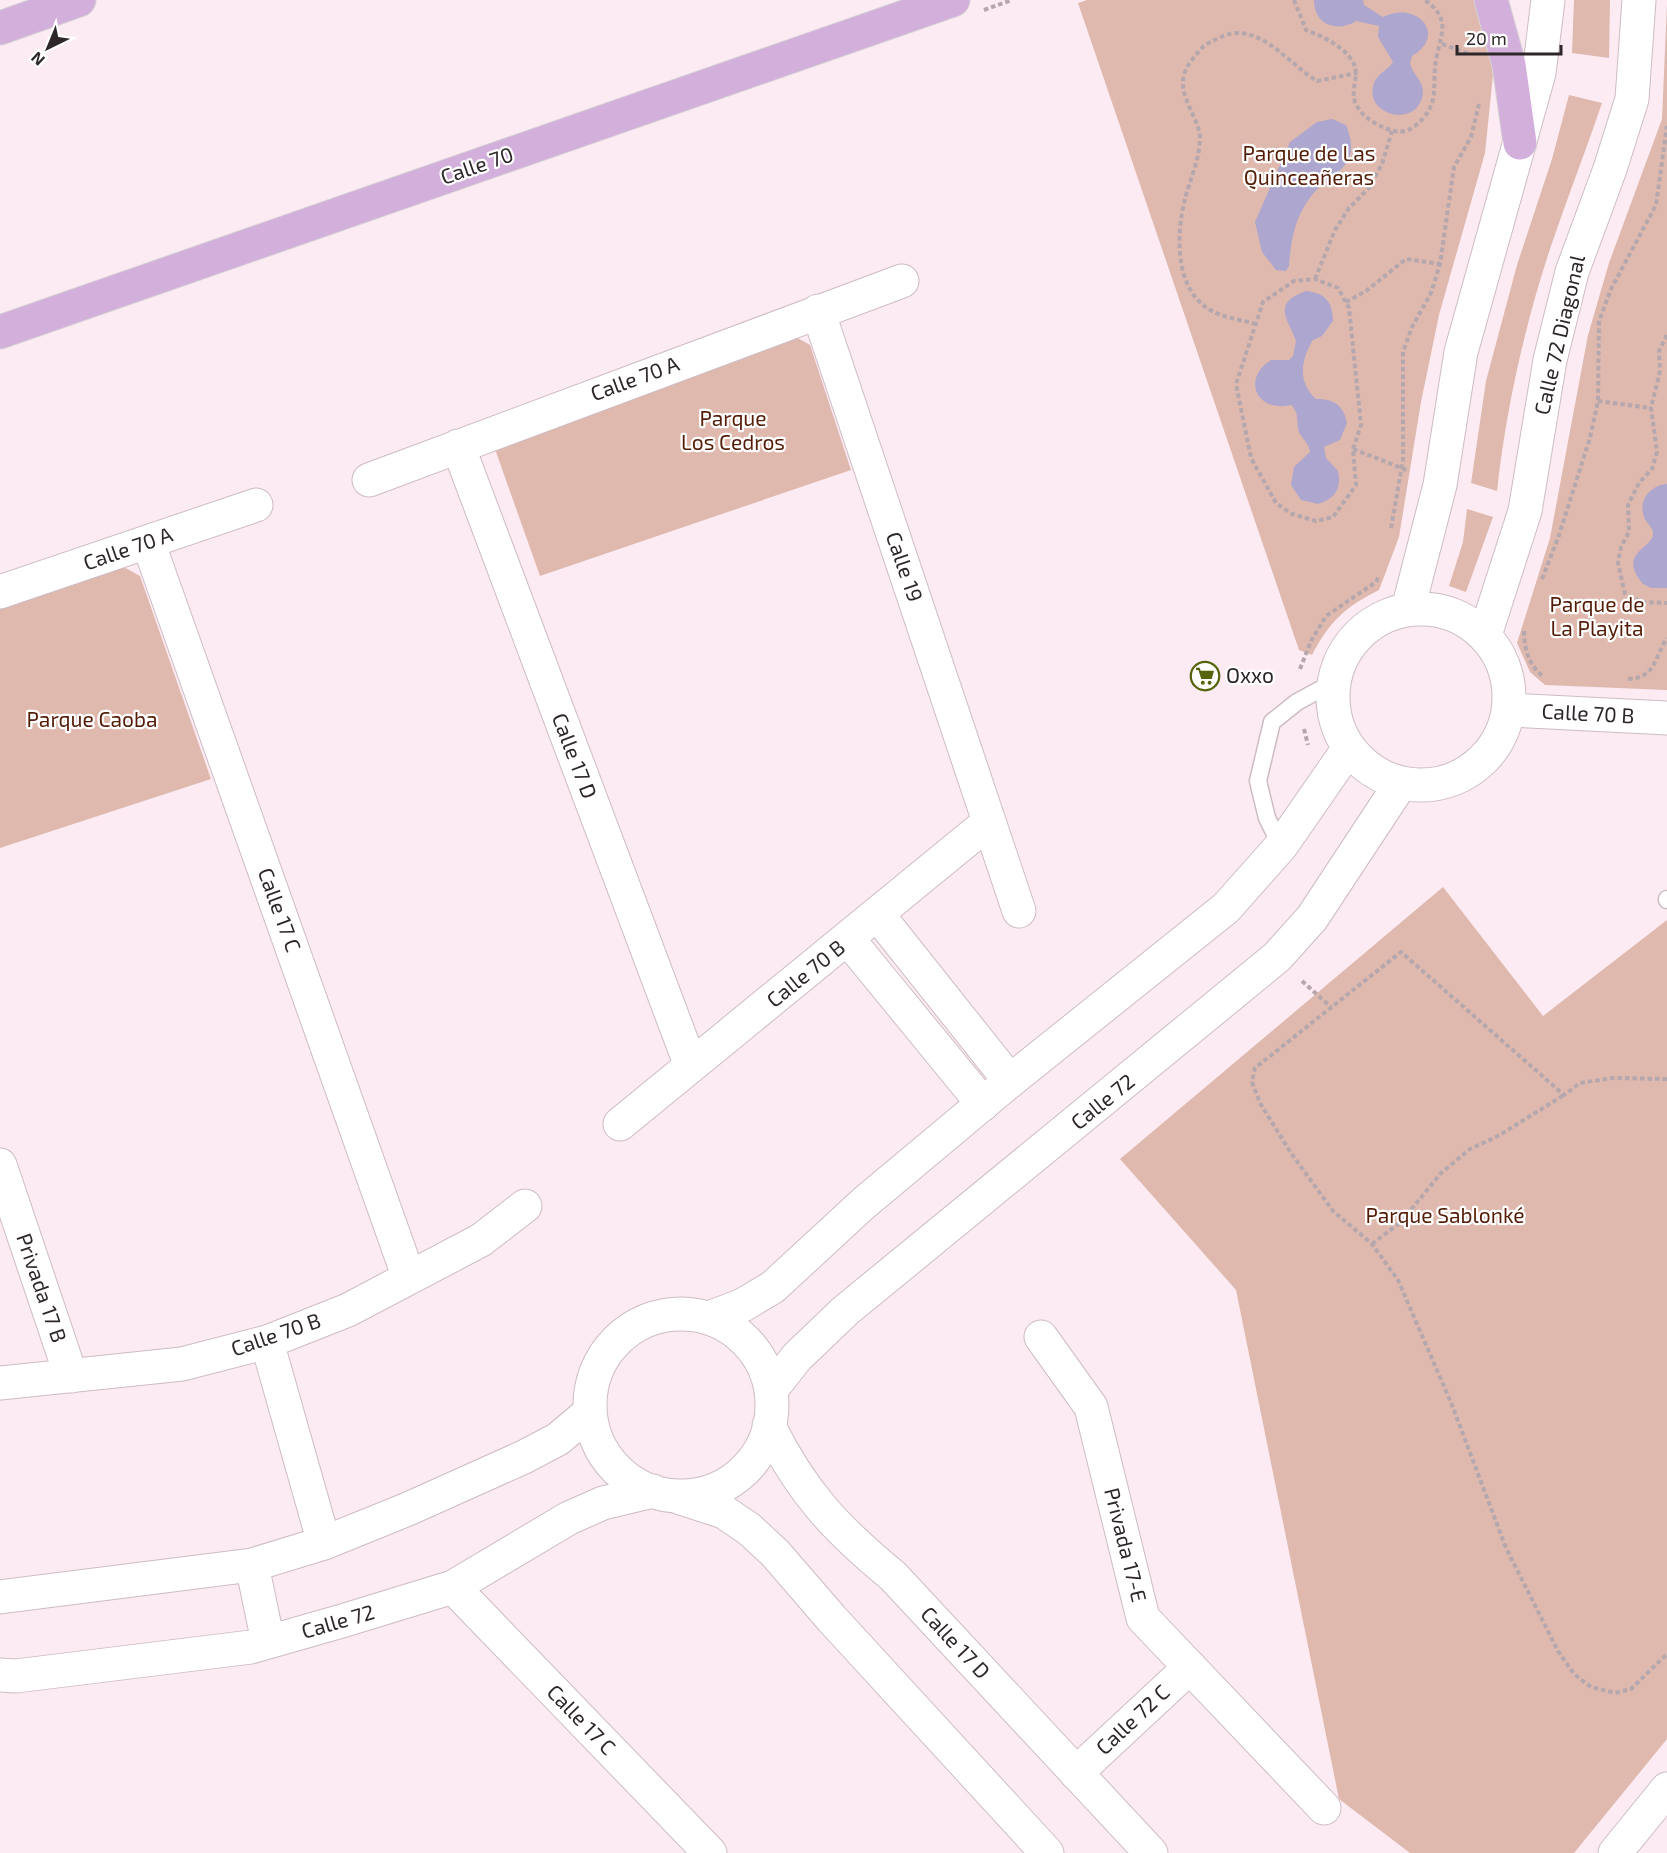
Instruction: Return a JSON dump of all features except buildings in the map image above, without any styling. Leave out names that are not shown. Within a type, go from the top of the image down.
[{"type":"main road","name":"Calle 70","points":[[0,332],[953,0]]},
{"type":"main road","points":[[1491,0],[1509,65],[1520,143]]},
{"type":"main road","points":[[1408,609],[1440,485],[1461,352],[1539,73],[1548,0]]},
{"type":"main road","name":"Calle 72 Diagonal","points":[[1485,635],[1525,511],[1550,360],[1572,272],[1610,169],[1632,99],[1639,0]]},
{"type":"main road","points":[[0,28],[62,3]]},
{"type":"main road","name":"Calle 70 A","points":[[369,480],[902,281]]},
{"type":"main road","name":"Calle 19","points":[[818,311],[1019,911]]},
{"type":"main road","name":"Calle 17 D","points":[[458,446],[691,1066]]},
{"type":"main road","name":"Calle 70 A","points":[[0,592],[256,505]]},
{"type":"main road","name":"Calle 17 C","points":[[148,542],[409,1278]]},
{"type":"main road","points":[[1429,608],[1450,612],[1469,622],[1485,635],[1506,670],[1510,690],[1510,710],[1497,744],[1472,770],[1438,784],[1401,783],[1372,770],[1349,748],[1334,711],[1334,682],[1344,653],[1355,637],[1388,614],[1408,609],[1429,608]]},
{"type":"main road","name":"Calle 70 B","points":[[1510,710],[1667,718]]},
{"type":"main road","points":[[709,1318],[743,1305],[773,1287],[864,1203],[982,1104],[1226,908],[1281,846],[1349,748]]},
{"type":"main road","name":"Calle 72","points":[[771,1390],[797,1357],[845,1311],[1277,957],[1318,908],[1401,783]]},
{"type":"main road","name":"Calle 70 B","points":[[620,1124],[989,822]]},
{"type":"main road","points":[[878,915],[1010,1081]]},
{"type":"main road","points":[[848,939],[982,1104]]},
{"type":"main road","name":"Privada 17 B","points":[[0,1165],[71,1376]]},
{"type":"main road","name":"Calle 70 B","points":[[0,1383],[182,1364],[267,1341],[348,1310],[481,1240],[525,1206]]},
{"type":"main road","points":[[664,1494],[695,1495],[716,1489],[735,1479],[750,1464],[762,1446],[770,1426],[771,1390],[763,1366],[749,1344],[729,1327],[709,1318],[687,1314],[664,1315],[643,1322],[624,1333],[608,1349],[597,1368],[591,1390],[590,1412],[594,1433],[603,1453],[625,1476],[664,1494],[724,1512],[749,1529],[775,1553],[832,1619],[1047,1853]]},
{"type":"main road","name":"Privada 17-E","points":[[1041,1336],[1091,1407],[1143,1618],[1324,1808]]},
{"type":"main road","points":[[267,1341],[324,1542]]},
{"type":"main road","points":[[0,1597],[252,1565],[324,1542],[408,1509],[524,1458],[558,1439],[590,1412]]},
{"type":"main road","name":"Calle 17 D","points":[[770,1426],[815,1504],[848,1539],[893,1576],[1151,1853]]},
{"type":"main road","name":"Calle 72","points":[[0,1675],[16,1676],[251,1647],[453,1587],[569,1518],[603,1503],[664,1494]]},
{"type":"main road","points":[[252,1565],[268,1642]]},
{"type":"main road","name":"Calle 17 C","points":[[453,1587],[710,1853]]},
{"type":"main road","name":"Calle 72 C","points":[[1076,1773],[1190,1667]]},
{"type":"main road","points":[[1615,1853],[1667,1789]]},
{"type":"lane","points":[[1281,846],[1267,818],[1258,782],[1272,722],[1297,702],[1334,682]]},
{"type":"path","points":[[1294,0],[1306,30],[1327,39],[1353,60],[1357,73],[1352,91],[1356,105],[1371,123],[1392,131],[1409,131],[1427,116],[1435,94],[1437,56],[1442,44],[1443,25],[1438,10],[1425,0]]},
{"type":"path","points":[[1256,324],[1212,311],[1201,303],[1183,275],[1178,239],[1185,199],[1195,170],[1200,136],[1183,85],[1185,68],[1204,45],[1224,35],[1243,33],[1264,40],[1300,71],[1317,81],[1357,73]]},
{"type":"path","points":[[1442,44],[1472,54]]},
{"type":"path","points":[[1389,536],[1402,468],[1403,352],[1412,327],[1431,293],[1440,264],[1454,167],[1471,137],[1480,100]]},
{"type":"path","points":[[1539,586],[1558,538],[1590,438],[1598,401],[1599,321],[1611,289],[1656,205],[1667,126]]},
{"type":"path","points":[[1315,279],[1335,230],[1349,208],[1369,188],[1382,164],[1392,131]]},
{"type":"path","points":[[1346,302],[1373,286],[1406,259],[1440,264]]},
{"type":"path","points":[[1315,279],[1338,288],[1349,308],[1361,425],[1353,449],[1352,466],[1356,485],[1333,517],[1316,520],[1292,514],[1276,503],[1251,458],[1236,384],[1256,324],[1263,302],[1294,281],[1315,279]]},
{"type":"path","points":[[1667,335],[1661,343],[1660,371],[1651,408],[1657,452],[1652,469],[1639,483],[1628,505],[1629,532],[1621,547],[1618,563],[1625,594],[1642,602],[1667,603]]},
{"type":"path","points":[[1598,401],[1651,408]]},
{"type":"path","points":[[1353,449],[1440,485]]},
{"type":"path","points":[[1308,746],[1295,692],[1299,671],[1311,641],[1326,615],[1376,582],[1383,569]]},
{"type":"path","points":[[1525,625],[1527,656],[1534,670],[1545,678],[1556,680]]},
{"type":"path","points":[[1623,680],[1647,675],[1655,666],[1667,638]]},
{"type":"path","points":[[1564,1095],[1401,952],[1255,1068],[1252,1082],[1260,1103],[1333,1211],[1372,1244],[1398,1281],[1452,1405],[1506,1548],[1558,1651],[1574,1674],[1591,1687],[1615,1693],[1631,1689],[1667,1654]]},
{"type":"path","points":[[1297,976],[1331,1007]]},
{"type":"path","points":[[1372,1244],[1401,1222],[1441,1173],[1470,1149],[1498,1136],[1580,1083],[1613,1078],[1667,1079]]},
{"type":"green space","name":"Parque de Las Quinceañeras","points":[[1087,0],[1476,0],[1489,43],[1493,75],[1485,153],[1439,315],[1421,402],[1399,537],[1379,590],[1340,616],[1325,633],[1312,655],[1299,650],[1078,3]]},
{"type":"green space","points":[[1574,0],[1610,0],[1609,58],[1572,53]]},
{"type":"green space","name":"Parque de La Playita","points":[[1667,4],[1667,690],[1545,685],[1530,672],[1517,643],[1550,538],[1588,335],[1609,263],[1662,119]]},
{"type":"green space","points":[[1569,95],[1602,103],[1557,228],[1533,306],[1511,398],[1497,491],[1471,483],[1486,381],[1517,265],[1552,159]]},
{"type":"green space","name":"Parque Los Cedros","points":[[787,332],[810,345],[851,470],[540,576],[496,452],[505,431]]},
{"type":"green space","points":[[1467,509],[1493,517],[1466,592],[1449,586],[1463,542]]},
{"type":"green space","name":"Parque Caoba","points":[[120,565],[140,576],[211,779],[0,848],[0,607]]},
{"type":"green space","name":"Parque Sablonké","points":[[1443,887],[1543,1016],[1667,920],[1667,1739],[1574,1853],[1410,1853],[1339,1799],[1236,1290],[1120,1159]]},
{"type":"shaded area","points":[[1314,0],[1363,0],[1364,5],[1383,17],[1395,13],[1407,13],[1417,16],[1424,22],[1428,30],[1427,39],[1422,48],[1412,56],[1410,63],[1423,92],[1420,104],[1403,115],[1383,110],[1376,104],[1373,94],[1374,83],[1393,62],[1378,37],[1379,26],[1356,21],[1341,26],[1328,24],[1318,16]]},
{"type":"shaded area","points":[[1332,119],[1346,125],[1351,152],[1348,161],[1309,199],[1294,231],[1289,266],[1286,271],[1276,270],[1262,252],[1255,222],[1290,142],[1317,122]]},
{"type":"shaded area","points":[[1306,291],[1323,296],[1327,300],[1333,321],[1322,336],[1313,340],[1306,355],[1303,370],[1306,385],[1316,399],[1328,400],[1337,404],[1347,423],[1340,440],[1324,447],[1326,458],[1338,471],[1339,483],[1333,496],[1318,504],[1301,500],[1291,485],[1294,467],[1310,452],[1300,434],[1296,412],[1291,405],[1269,404],[1257,393],[1255,385],[1262,368],[1271,360],[1289,360],[1293,356],[1296,341],[1285,313],[1285,307],[1288,301]]},
{"type":"shaded area","points":[[1667,484],[1667,588],[1651,588],[1643,584],[1633,565],[1638,552],[1652,538],[1653,533],[1644,517],[1644,500],[1655,487]]},
{"type":"place","name":"Oxxo","points":[[1205,676]]}]
